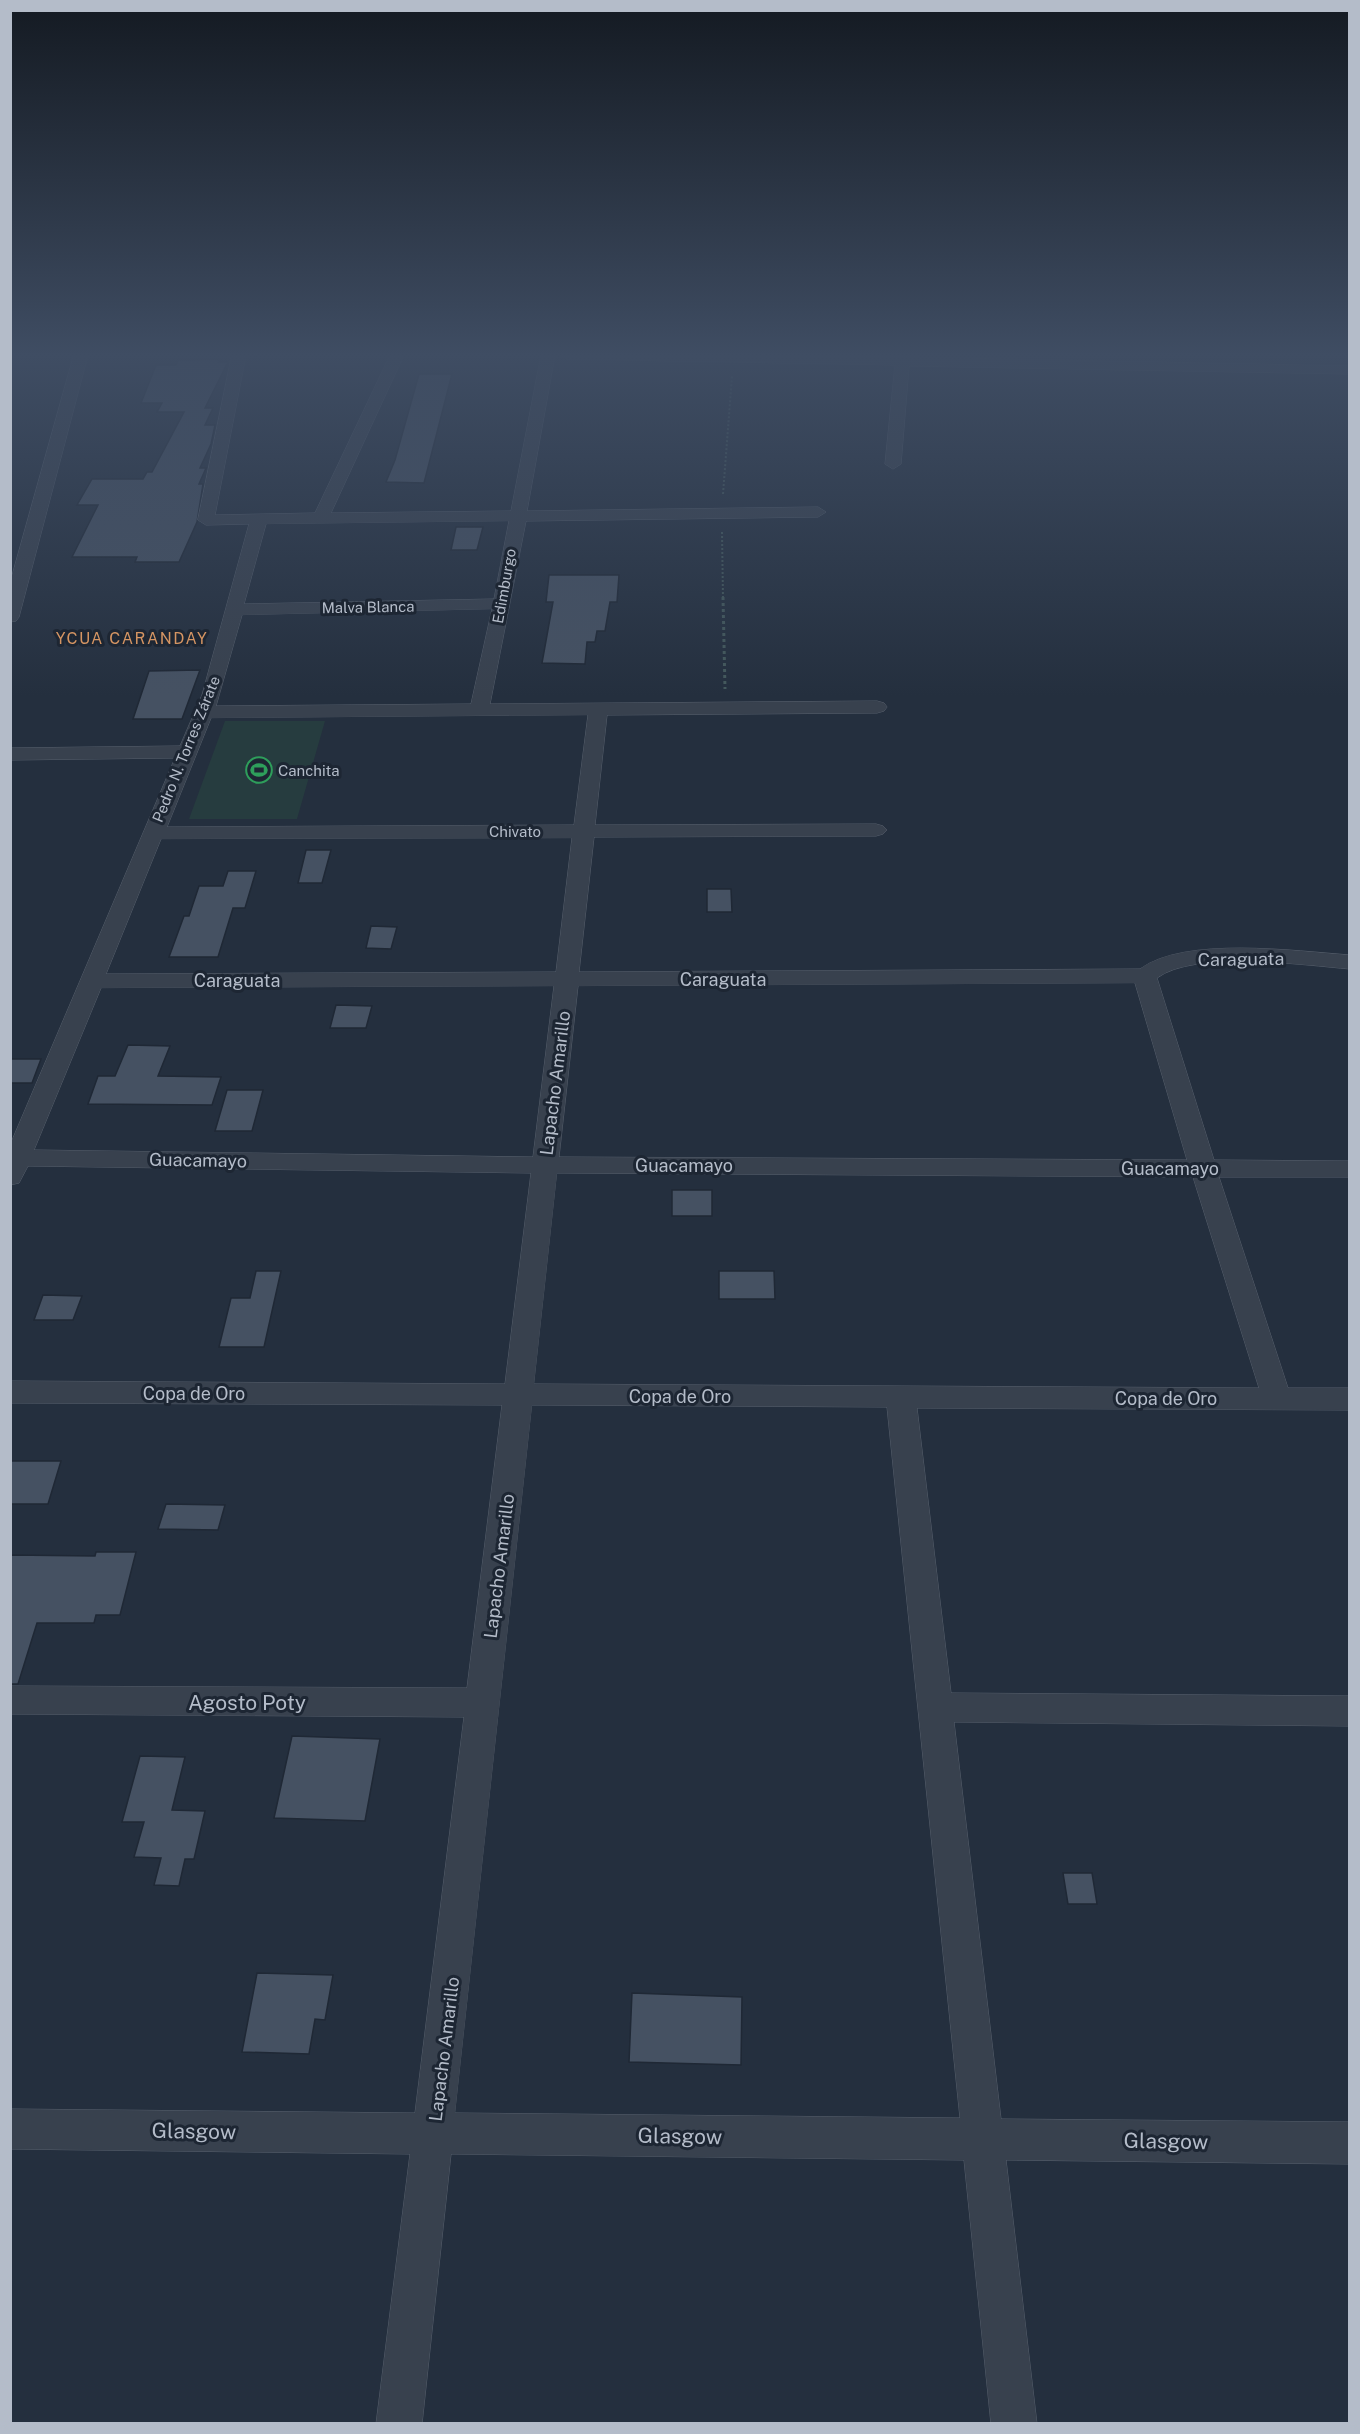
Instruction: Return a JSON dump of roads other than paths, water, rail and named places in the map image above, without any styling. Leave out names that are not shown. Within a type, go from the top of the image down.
[{"type":"street","points":[[10,616],[50,469]]},
{"type":"street","points":[[216,469],[206,520],[818,512]]},
{"type":"street","points":[[321,518],[344,469]]},
{"type":"street","name":"Edimburgo","points":[[479,710],[502,604],[526,469]]},
{"type":"street","name":"Pedro N. Torres Zárate","points":[[14,1167],[203,712],[235,610],[259,519]]},
{"type":"street","name":"Malva Blanca","points":[[235,610],[502,604]]},
{"type":"street","points":[[203,712],[877,706]]},
{"type":"street","name":"Lapacho Amarillo","points":[[399,2424],[598,709]]},
{"type":"street","points":[[10,754],[186,752]]},
{"type":"street","name":"Chivato","points":[[153,833],[876,830]]},
{"type":"street","name":"Caraguata","points":[[92,981],[1145,976],[1159,966],[1199,957],[1252,956],[1350,962]]},
{"type":"street","points":[[1145,976],[1203,1168],[1277,1399]]},
{"type":"street","name":"Guacamayo","points":[[14,1167],[545,1165],[1350,1169]]},
{"type":"street","name":"Copa de Oro","points":[[10,1392],[1350,1399]]},
{"type":"street","points":[[901,1397],[1014,2424]]},
{"type":"street","name":"Agosto Poty","points":[[10,1700],[483,1703]]},
{"type":"street","points":[[935,1707],[1350,1711]]},
{"type":"street","name":"Glasgow","points":[[10,2129],[1350,2142]]},
{"type":"place","name":"Canchita","points":[[259,770]]},
{"type":"district","name":"YCUA CARANDAY","points":[[132,638]]}]
